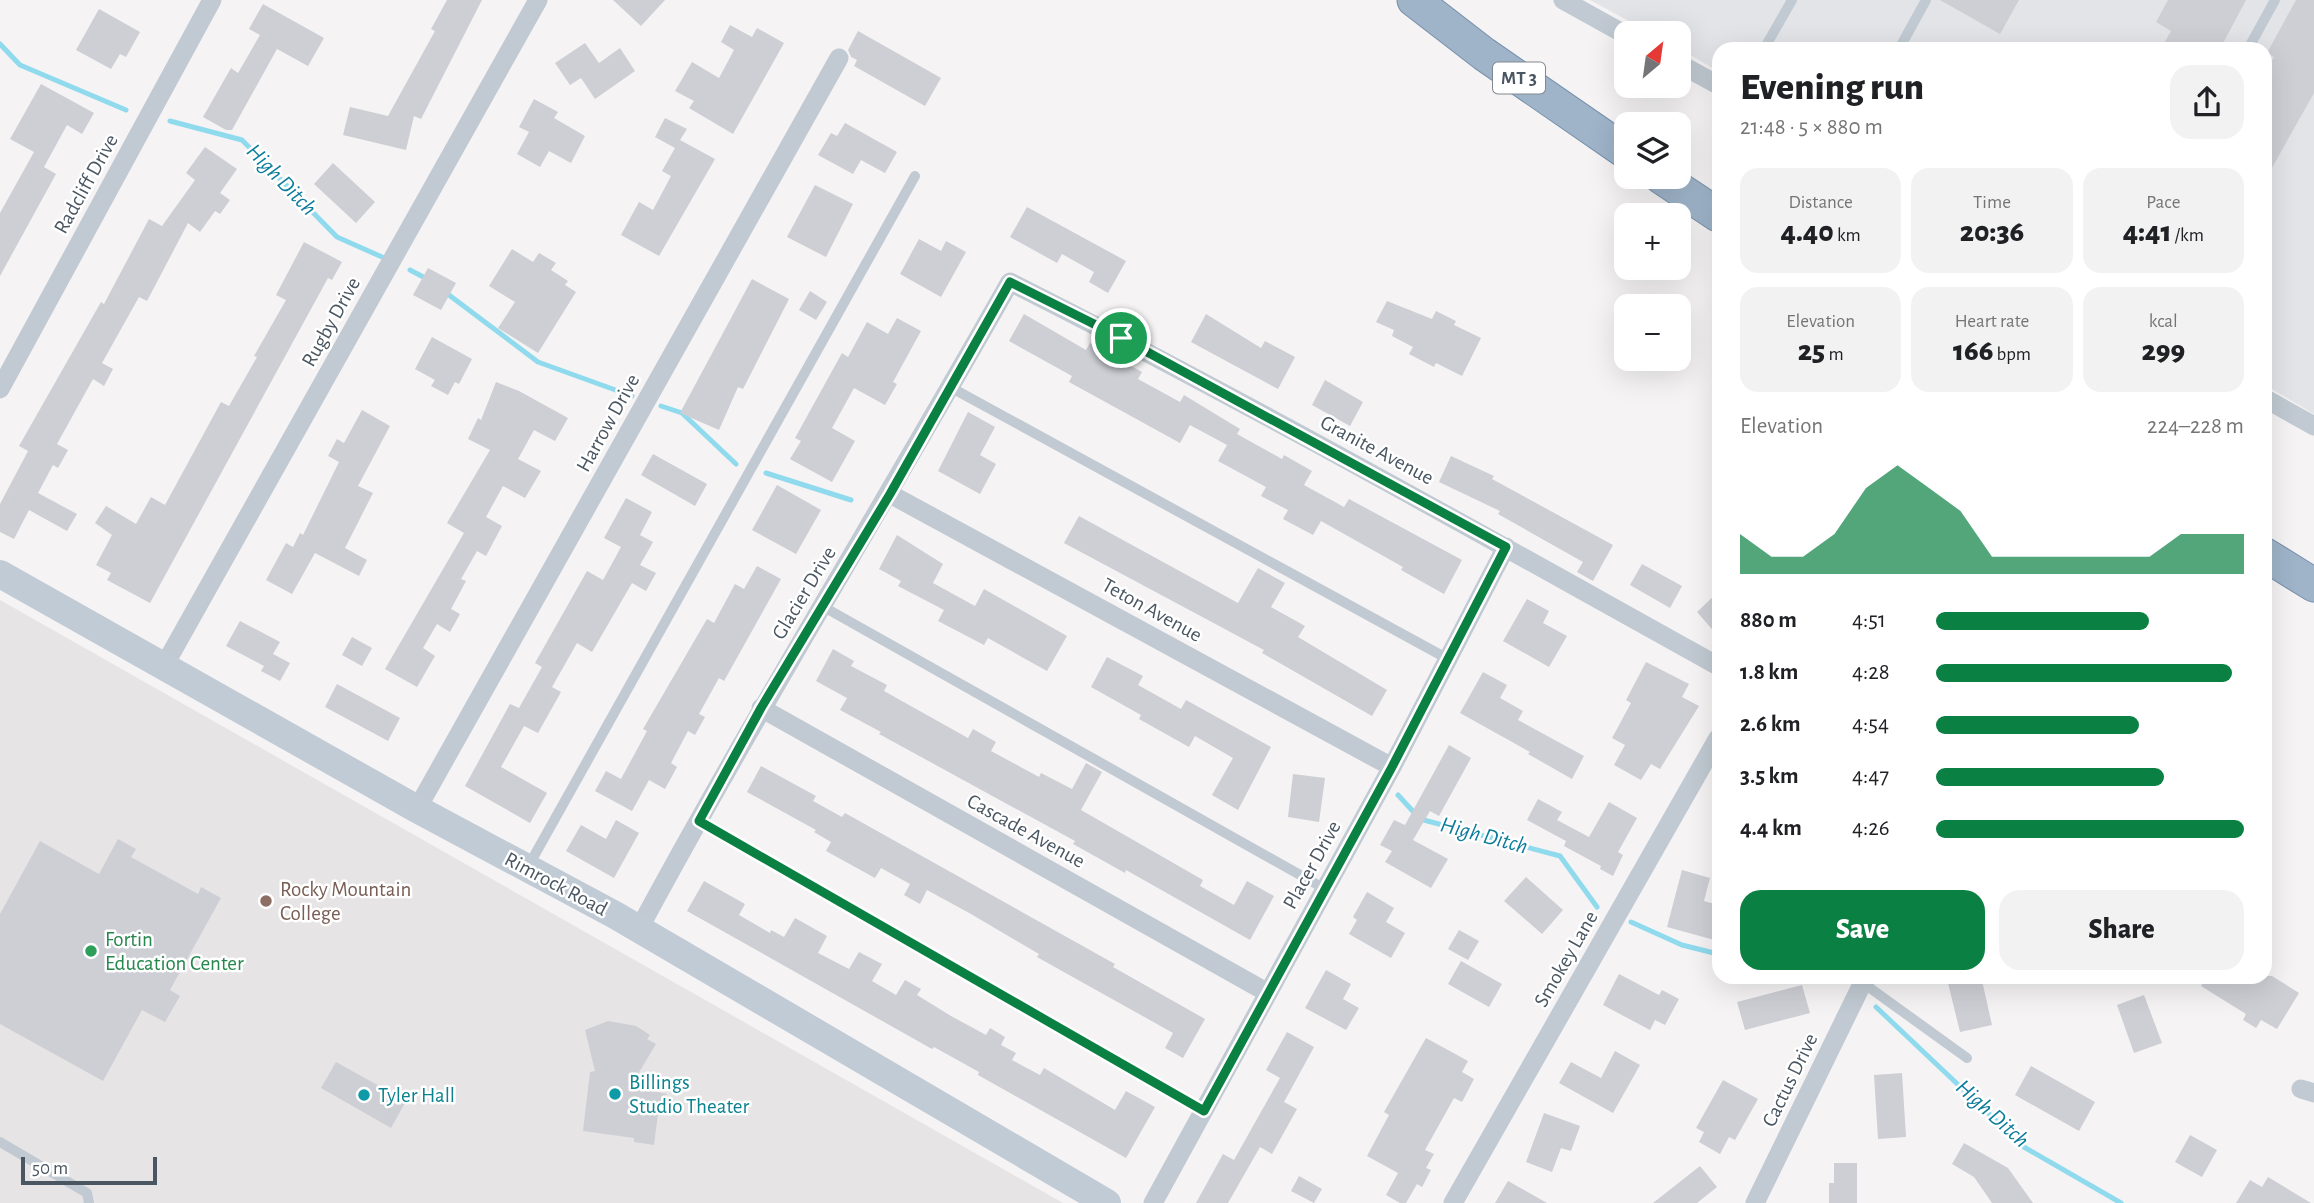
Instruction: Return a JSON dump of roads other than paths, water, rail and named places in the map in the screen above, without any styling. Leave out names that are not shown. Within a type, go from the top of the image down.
[{"type":"highway","name":"MT 3","points":[[1414,0],[1484,54],[1614,144]]},
{"type":"highway","points":[[1679,189],[1712,211]]},
{"type":"highway","points":[[2272,559],[2314,585]]},
{"type":"main road","name":"Rimrock Road","points":[[0,574],[417,809],[639,929],[1107,1203]]},
{"type":"street","name":"Radcliff Drive","points":[[0,390],[212,0]]},
{"type":"street","name":"Rugby Drive","points":[[164,666],[538,0]]},
{"type":"street","points":[[1563,0],[1614,28]]},
{"type":"street","name":"Harrow Drive","points":[[417,809],[839,58]]},
{"type":"street","points":[[1691,70],[1712,82]]},
{"type":"street","name":"Glacier Drive","points":[[639,929],[761,708],[890,494],[1010,282]]},
{"type":"street","name":"Granite Avenue","points":[[1010,282],[1116,335],[1712,663]]},
{"type":"street","points":[[2272,402],[2314,426]]},
{"type":"street","name":"Teton Avenue","points":[[890,494],[1392,767]]},
{"type":"street","name":"Placer Drive","points":[[1153,1203],[1392,767],[1506,547]]},
{"type":"street","name":"Cascade Avenue","points":[[761,708],[1268,993]]},
{"type":"street","name":"Smokey Lane","points":[[1453,1203],[1712,749]]},
{"type":"street","name":"Cactus Drive","points":[[1756,1203],[1867,984]]},
{"type":"lane","points":[[1768,42],[1792,0]]},
{"type":"lane","points":[[1903,42],[1926,0]]},
{"type":"lane","points":[[2252,42],[2275,0]]},
{"type":"lane","points":[[527,868],[915,176]]},
{"type":"lane","points":[[950,387],[1448,659]]},
{"type":"lane","points":[[822,606],[1325,889]]},
{"type":"lane","points":[[699,821],[1204,1111]]},
{"type":"lane","points":[[1876,984],[1967,1058]]},
{"type":"lane","points":[[0,1142],[87,1193],[89,1203]]},
{"type":"waterway","name":"High Ditch","points":[[0,44],[20,65],[126,110]]},
{"type":"waterway","name":"High Ditch","points":[[170,121],[242,140],[337,237],[382,257]]},
{"type":"waterway","name":"High Ditch","points":[[410,270],[429,280]]},
{"type":"waterway","name":"High Ditch","points":[[445,292],[538,362],[632,396]]},
{"type":"waterway","name":"High Ditch","points":[[661,406],[682,413],[736,464]]},
{"type":"waterway","name":"High Ditch","points":[[766,473],[851,500]]},
{"type":"waterway","name":"High Ditch","points":[[1398,795],[1420,819],[1560,856],[1597,907]]},
{"type":"waterway","name":"High Ditch","points":[[1631,922],[1682,945],[1712,952]]},
{"type":"waterway","name":"High Ditch","points":[[1876,1007],[2024,1147],[2121,1203]]},
{"type":"place","name":"Rocky Mountain College","points":[[266,901]]},
{"type":"place","name":"Fortin Education Center","points":[[91,951]]},
{"type":"place","name":"Billings Studio Theater","points":[[615,1094]]},
{"type":"place","name":"Tyler Hall","points":[[364,1095]]}]
